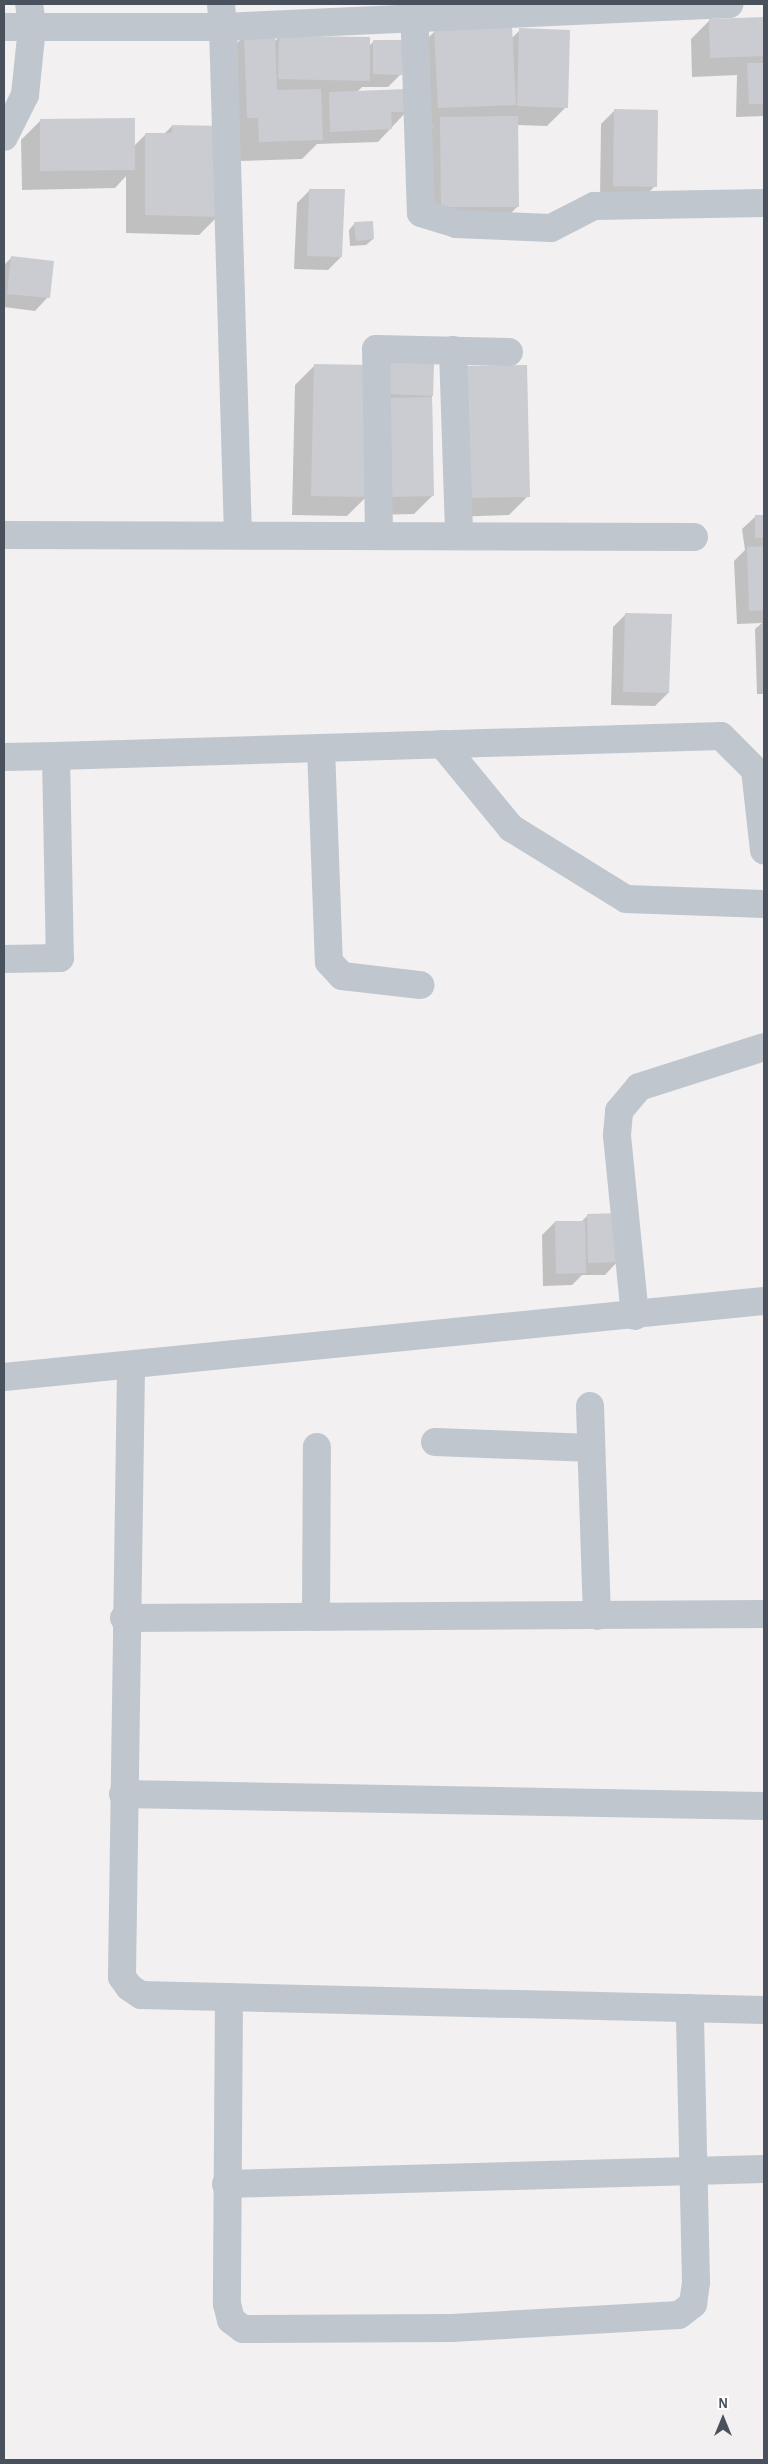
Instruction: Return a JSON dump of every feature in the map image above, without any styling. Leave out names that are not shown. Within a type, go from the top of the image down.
[{"type":"street","points":[[4,27],[30,15],[222,16],[729,4]]},
{"type":"street","points":[[414,12],[421,213],[456,224],[551,228],[594,206],[764,203]]},
{"type":"street","points":[[4,137],[25,94],[30,15]]},
{"type":"street","points":[[222,16],[238,535]]},
{"type":"street","points":[[378,535],[376,349],[509,352]]},
{"type":"street","points":[[453,350],[459,535]]},
{"type":"street","points":[[4,535],[694,537]]},
{"type":"street","points":[[4,757],[721,736],[755,770],[764,850]]},
{"type":"street","points":[[442,744],[511,828],[626,899],[764,904]]},
{"type":"street","points":[[321,748],[329,962],[342,976],[420,985]]},
{"type":"street","points":[[4,959],[60,958],[56,756]]},
{"type":"street","points":[[635,1316],[617,1135],[618,1111],[639,1087],[764,1047]]},
{"type":"street","points":[[4,1377],[131,1368],[764,1301]]},
{"type":"street","points":[[131,1368],[124,1618],[122,1977],[141,1995],[764,2010]]},
{"type":"street","points":[[590,1406],[597,1616]]},
{"type":"street","points":[[435,1442],[591,1448]]},
{"type":"street","points":[[316,1617],[318,1447]]},
{"type":"street","points":[[124,1618],[764,1614]]},
{"type":"street","points":[[123,1794],[764,1806]]},
{"type":"street","points":[[229,1996],[226,2304],[231,2320],[243,2329],[452,2328],[679,2315],[693,2304],[696,2282],[690,2008]]},
{"type":"street","points":[[226,2184],[764,2169]]},
{"type":"building","points":[[764,17],[764,56],[710,58],[709,19]]},
{"type":"building","points":[[512,26],[516,105],[438,108],[434,29]]},
{"type":"building","points":[[519,28],[570,30],[568,108],[517,106]]},
{"type":"building","points":[[275,34],[277,90],[321,89],[323,140],[259,142],[258,118],[247,118],[244,35]]},
{"type":"building","points":[[279,36],[370,37],[370,81],[278,79]]},
{"type":"building","points":[[373,40],[403,40],[402,75],[373,74]]},
{"type":"building","points":[[747,63],[764,63],[764,104],[749,104]]},
{"type":"building","points":[[407,89],[408,112],[391,112],[392,129],[330,132],[329,92]]},
{"type":"building","points":[[614,109],[658,110],[657,187],[613,186]]},
{"type":"building","points":[[518,116],[519,207],[441,207],[440,117]]},
{"type":"building","points":[[135,118],[135,170],[40,171],[40,119]]},
{"type":"building","points":[[172,125],[222,126],[219,217],[145,215],[145,133],[172,133]]},
{"type":"building","points":[[309,189],[345,189],[342,257],[307,256]]},
{"type":"building","points":[[373,221],[374,239],[356,241],[354,222]]},
{"type":"building","points":[[11,256],[54,261],[50,298],[7,294]]},
{"type":"building","points":[[388,363],[434,364],[433,396],[387,394]]},
{"type":"building","points":[[314,364],[370,365],[367,497],[311,496]]},
{"type":"building","points":[[527,365],[530,497],[469,498],[467,366]]},
{"type":"building","points":[[432,397],[434,496],[389,497],[387,398]]},
{"type":"building","points":[[755,515],[764,515],[764,538],[755,538]]},
{"type":"building","points":[[764,546],[764,610],[749,611],[747,547]]},
{"type":"building","points":[[625,613],[672,614],[669,693],[623,692]]},
{"type":"building","points":[[619,1213],[619,1262],[588,1263],[587,1214]]},
{"type":"building","points":[[555,1221],[585,1221],[586,1273],[556,1274]]}]
